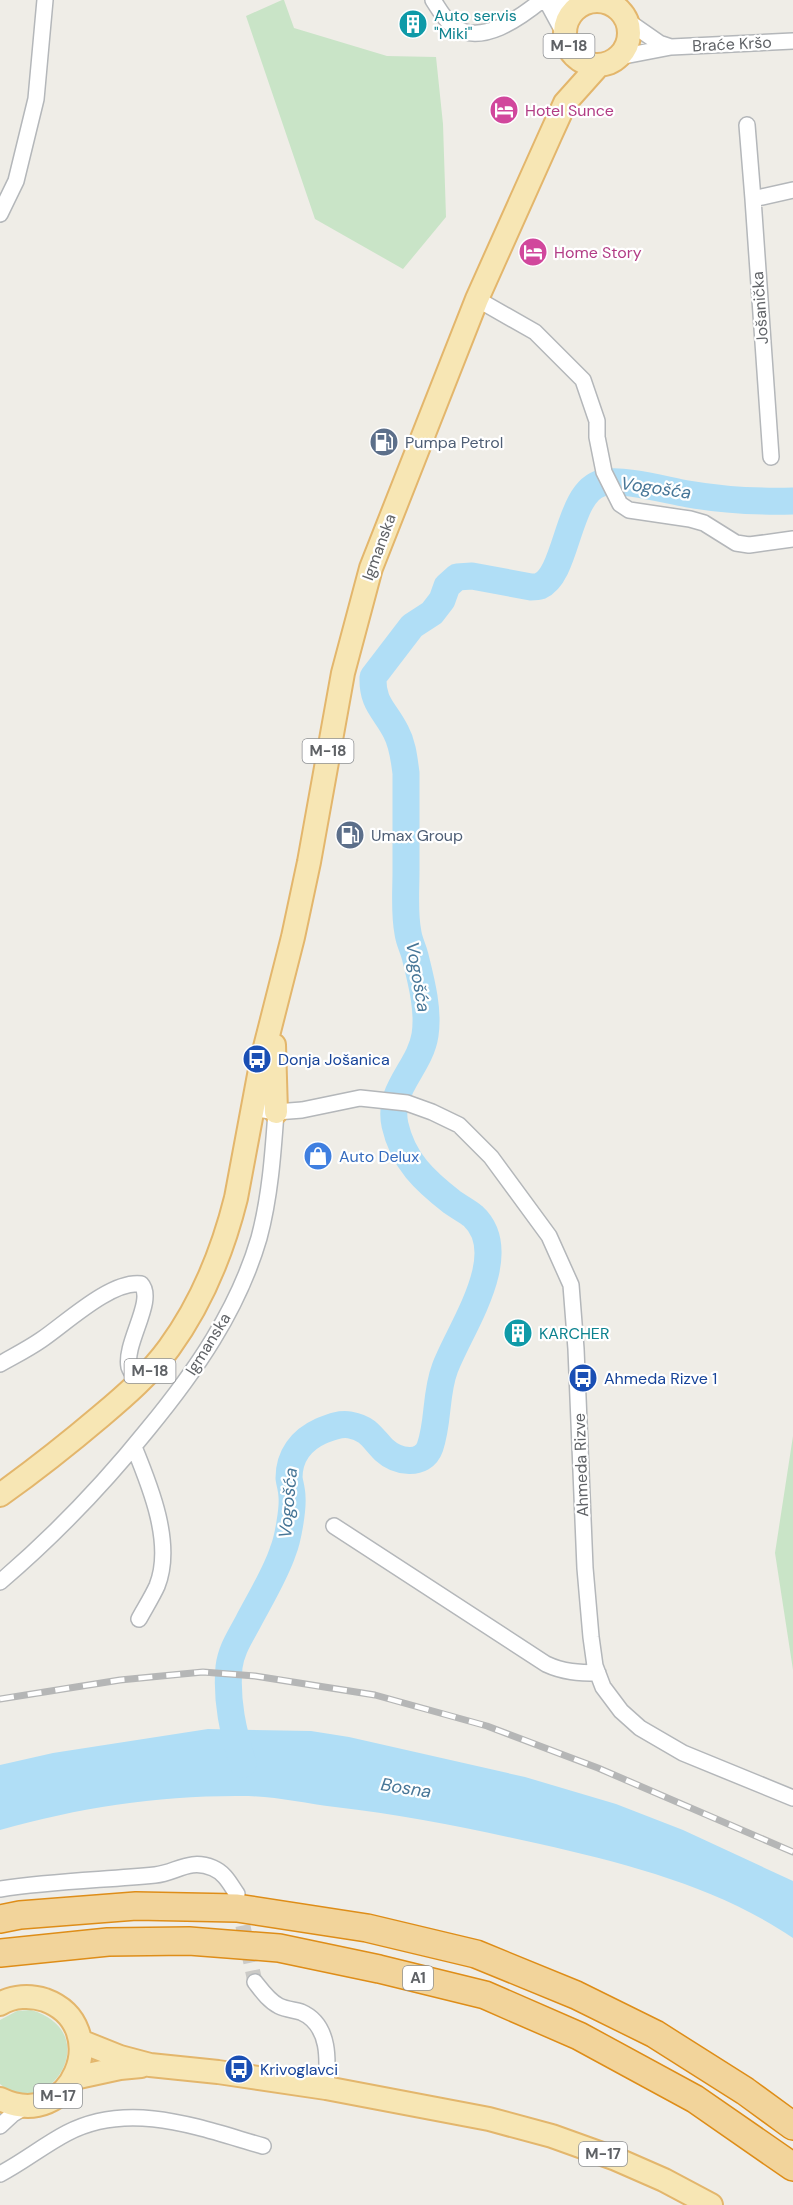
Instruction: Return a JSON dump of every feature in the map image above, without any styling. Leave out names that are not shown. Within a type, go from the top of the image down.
[{"type":"highway","name":"A1","points":[[0,1919],[20,1915],[136,1906],[237,1908],[368,1928],[476,1954],[576,1995],[655,2034],[745,2091],[793,2126]]},
{"type":"highway","name":"A1","points":[[0,1953],[108,1942],[189,1941],[279,1948],[485,1995],[579,2036],[694,2099],[793,2167]]},
{"type":"main road","points":[[590,3],[605,2],[625,12]]},
{"type":"main road","name":"M-18","points":[[590,3],[569,20],[567,42],[581,60],[609,61],[625,49],[628,40],[625,12]]},
{"type":"main road","name":"Igmanska","points":[[273,1016],[291,947],[309,862],[332,728],[355,622],[371,568],[477,299],[565,103],[569,63],[567,42]]},
{"type":"main road","name":"Igmanska","points":[[565,103],[609,61]]},
{"type":"main road","points":[[273,1016],[276,1112]]},
{"type":"main road","name":"M-18","points":[[0,1495],[58,1452],[139,1383],[168,1349],[187,1320],[216,1258],[237,1198],[252,1108],[273,1016]]},
{"type":"main road","points":[[0,1984],[21,1997]]},
{"type":"main road","points":[[0,2004],[21,1997],[37,1998],[52,2003],[65,2013],[75,2026],[80,2041]]},
{"type":"main road","name":"M-17","points":[[0,2099],[25,2107],[40,2105],[54,2099],[66,2090],[74,2078],[81,2060],[80,2041],[150,2066]]},
{"type":"main road","name":"M-17","points":[[74,2078],[120,2068],[150,2066],[218,2072],[326,2088],[489,2118],[552,2136],[616,2159],[664,2180],[711,2205]]},
{"type":"street","points":[[0,214],[16,181],[36,99],[45,0]]},
{"type":"street","points":[[432,0],[455,28],[486,32],[507,25],[546,0]]},
{"type":"street","points":[[546,0],[573,9],[590,3]]},
{"type":"street","points":[[546,0],[567,42]]},
{"type":"street","points":[[625,12],[659,43],[671,47]]},
{"type":"street","name":"Braće Kršo","points":[[609,61],[671,47],[793,41]]},
{"type":"street","name":"Jošanička","points":[[747,125],[771,457]]},
{"type":"street","points":[[753,199],[793,190]]},
{"type":"street","points":[[477,299],[535,332],[583,380],[597,422],[597,437],[604,471],[620,504],[629,510],[704,523],[736,543],[749,545],[793,538]]},
{"type":"street","name":"Ahmeda Rizve","points":[[252,1108],[276,1112],[302,1110],[360,1098],[407,1103],[459,1125],[491,1157],[549,1236],[571,1285],[576,1349],[585,1568],[591,1637],[603,1687],[621,1711],[640,1728],[683,1753],[793,1798]]},
{"type":"street","name":"Igmanska","points":[[0,1582],[82,1507],[134,1447],[201,1360],[222,1326],[237,1296],[259,1238],[268,1194],[276,1112]]},
{"type":"street","points":[[0,1364],[40,1341],[116,1288],[134,1283],[141,1284],[145,1293],[143,1310],[129,1348],[129,1369],[139,1383]]},
{"type":"street","points":[[134,1447],[151,1492],[162,1541],[162,1563],[157,1585],[139,1619]]},
{"type":"street","points":[[334,1526],[546,1664],[573,1673],[598,1673]]},
{"type":"street","points":[[0,1889],[42,1882],[158,1875],[181,1866],[195,1864],[212,1868],[225,1876],[237,1894]]},
{"type":"street","points":[[255,1982],[267,1997],[279,2006],[304,2013],[318,2026],[326,2042],[328,2056],[326,2088]]},
{"type":"street","points":[[0,2126],[25,2107]]},
{"type":"street","points":[[0,2174],[67,2132],[95,2122],[122,2118],[168,2121],[263,2146]]},
{"type":"green space","points":[[284,0],[294,28],[387,56],[436,57],[443,124],[446,217],[403,269],[315,219],[246,16]]},
{"type":"green space","points":[[793,1436],[793,1670],[775,1553]]},
{"type":"green space","points":[[31,2010],[54,2021],[65,2037],[67,2054],[62,2071],[50,2085],[35,2093],[18,2094],[0,2084],[0,2020],[17,2011]]},
{"type":"water","name":"Bosna","points":[[208,1729],[311,1731],[349,1737],[525,1777],[616,1804],[683,1830],[793,1881],[793,1938],[764,1920],[703,1891],[606,1860],[438,1823],[286,1800],[236,1796],[146,1801],[58,1815],[0,1830],[0,1765],[53,1753]]},
{"type":"waterway","name":"Vogošća","points":[[243,1764],[231,1716],[229,1667],[236,1644],[272,1578],[285,1546],[292,1509],[289,1478],[294,1456],[302,1444],[321,1431],[350,1425],[365,1431],[389,1454],[402,1460],[422,1458],[427,1453],[433,1437],[445,1368],[480,1291],[486,1270],[488,1250],[484,1232],[473,1216],[442,1194],[416,1169],[403,1149],[395,1125],[396,1100],[422,1047],[426,1015],[422,985],[406,918],[406,773],[404,757],[392,724],[377,700],[373,677],[412,626],[432,613],[442,600],[447,586],[457,577],[472,576],[531,587],[540,586],[557,566],[581,501],[590,489],[602,483],[632,483],[727,499],[793,501]]},
{"type":"tunnel","points":[[238,1903],[255,1982]]},
{"type":"railway","points":[[0,1699],[120,1680],[203,1672],[255,1676],[375,1695],[487,1726],[598,1768],[793,1852]]},
{"type":"place","name":"Auto servis \"Miki\"","points":[[413,24]]},
{"type":"place","name":"Hotel Sunce","points":[[504,110]]},
{"type":"place","name":"Home Story","points":[[533,252]]},
{"type":"place","name":"Pumpa Petrol","points":[[384,442]]},
{"type":"place","name":"Umax Group","points":[[350,835]]},
{"type":"place","name":"Donja Jošanica","points":[[257,1059]]},
{"type":"place","name":"Auto Delux","points":[[318,1156]]},
{"type":"place","name":"KARCHER","points":[[518,1333]]},
{"type":"place","name":"Ahmeda Rizve 1","points":[[583,1378]]},
{"type":"place","name":"Krivoglavci","points":[[239,2069]]}]
